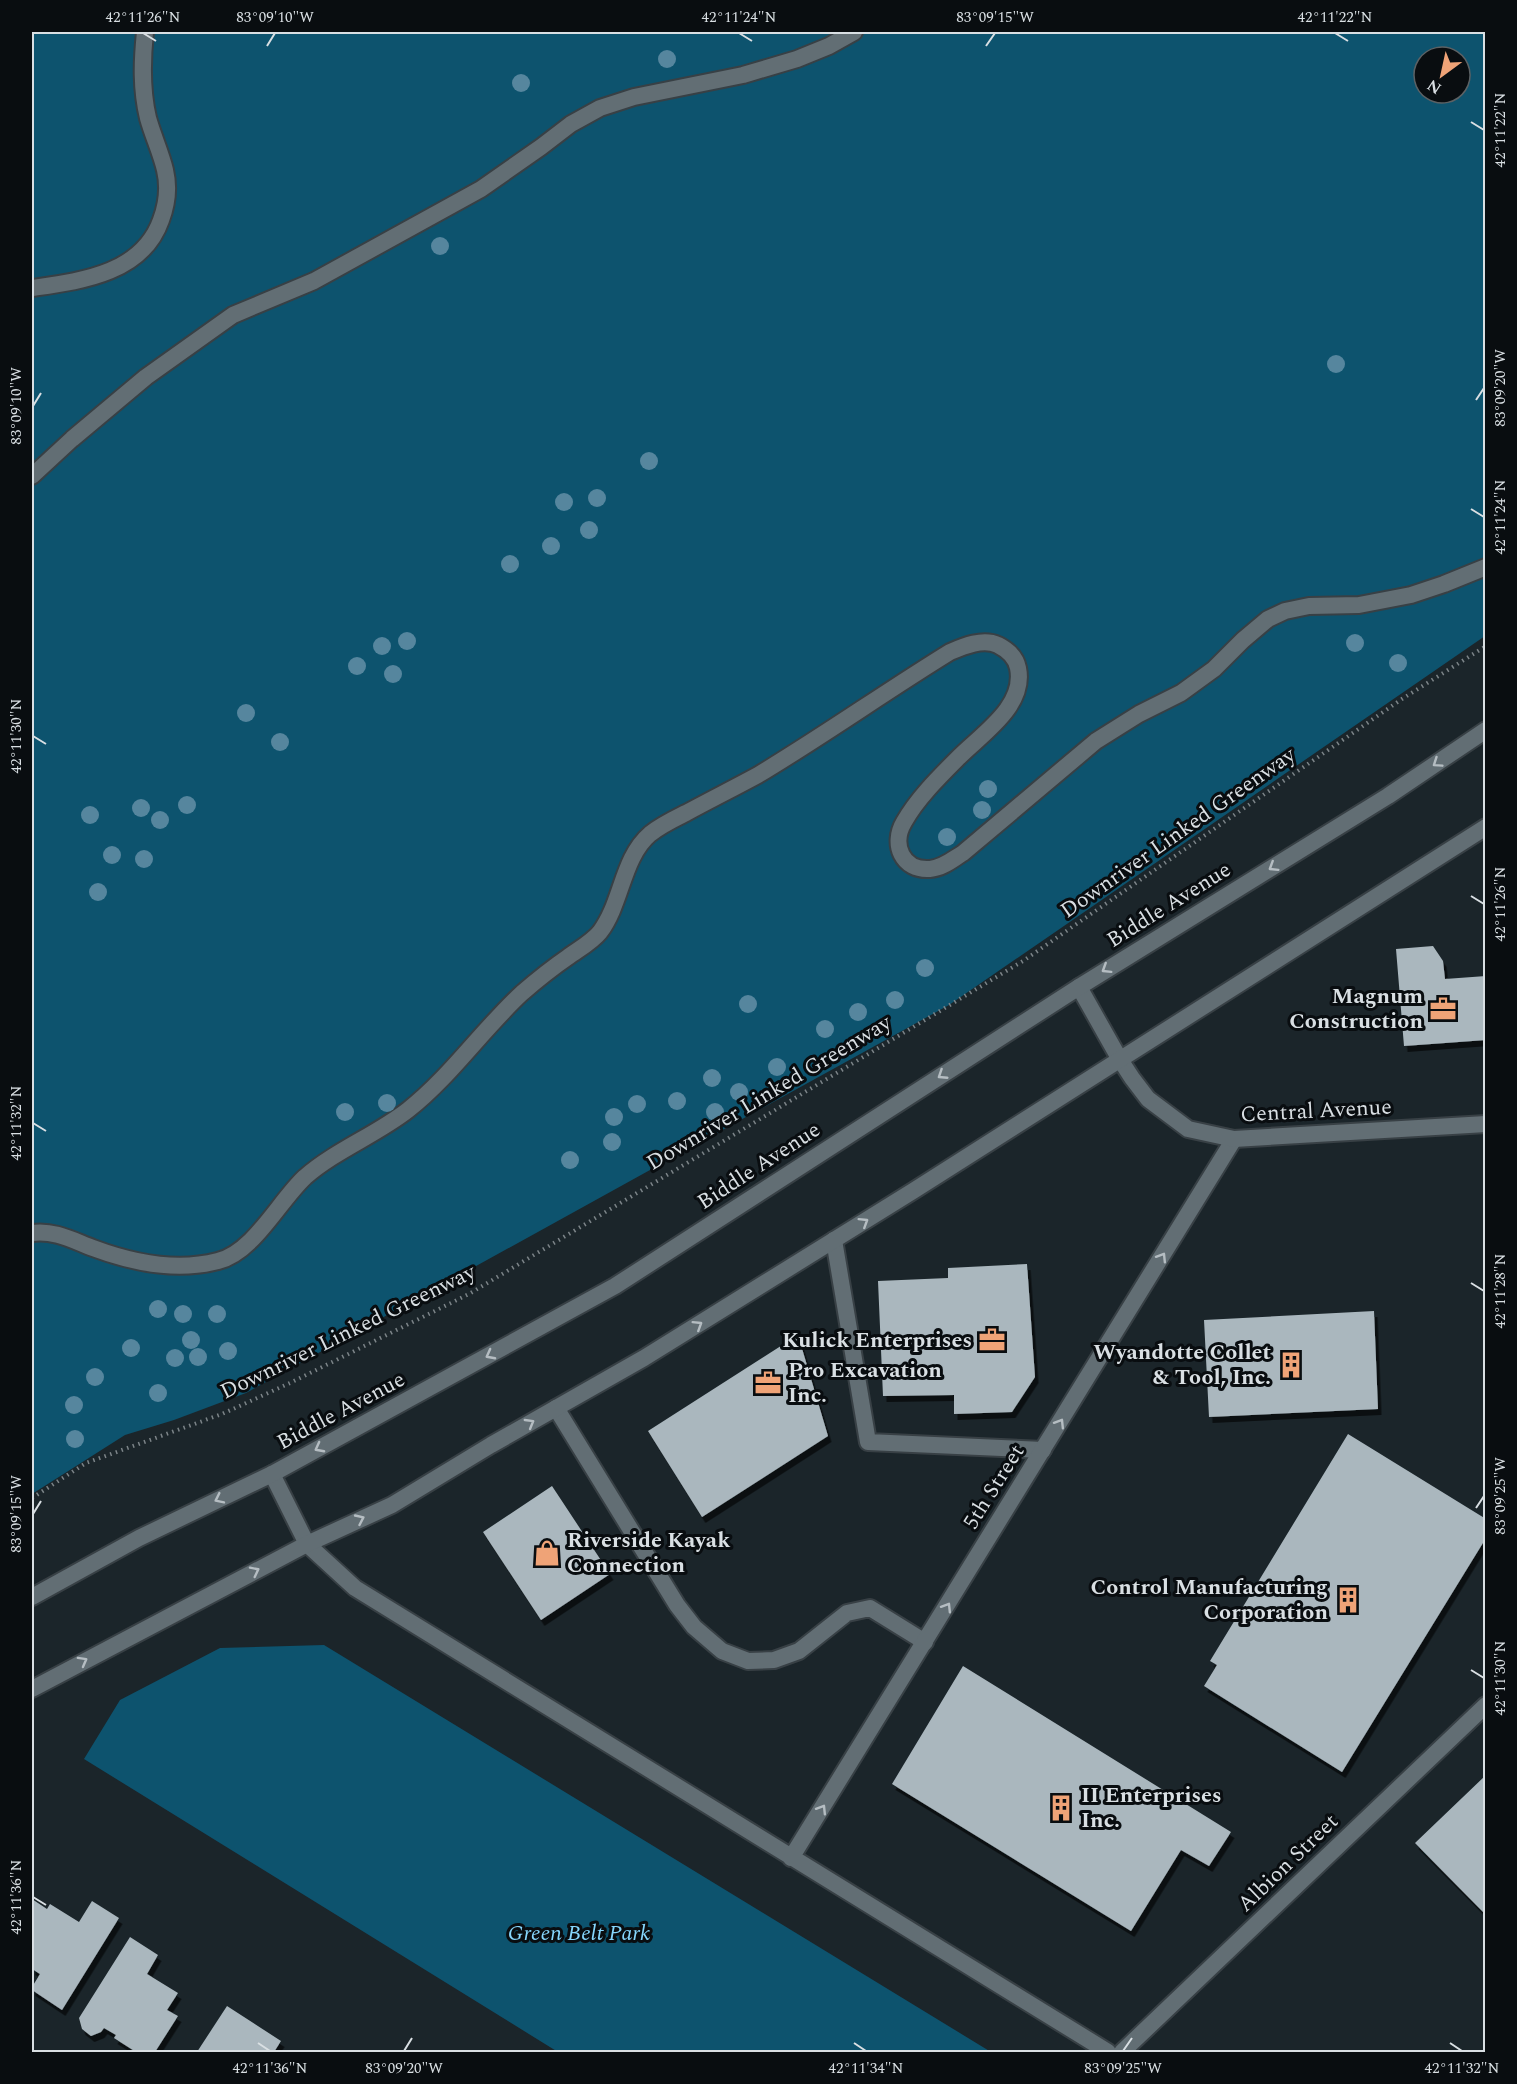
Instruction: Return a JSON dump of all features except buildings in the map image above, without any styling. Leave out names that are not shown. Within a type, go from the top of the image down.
[{"type":"main road","points":[[32,288],[100,276],[118,268],[138,256],[152,241],[160,224],[166,208],[167,193],[165,171],[148,117],[143,91],[142,62],[145,32]]},
{"type":"main road","points":[[32,476],[146,376],[233,315],[314,281],[481,189],[571,124],[600,108],[634,97],[743,75],[797,59],[829,46],[854,32]]},
{"type":"main road","points":[[32,1233],[45,1231],[121,1257],[171,1267],[222,1261],[255,1237],[287,1196],[307,1176],[409,1109],[437,1084],[521,994],[598,934],[608,920],[638,849],[650,835],[667,823],[807,746],[950,652],[969,644],[996,644],[1009,652],[1017,663],[1020,678],[1017,692],[1006,711],[927,790],[902,824],[897,839],[898,850],[906,862],[930,869],[943,866],[963,853],[1096,741],[1139,714],[1181,693],[1214,669],[1268,619],[1285,611],[1309,606],[1359,605],[1411,595],[1485,567]]},
{"type":"main road","name":"Biddle Avenue","points":[[32,1597],[139,1538],[272,1474],[615,1286],[1079,987],[1388,796],[1485,730]]},
{"type":"main road","points":[[32,1689],[307,1544],[392,1505],[644,1358],[1295,949],[1485,826]]},
{"type":"main road","name":"Central Avenue","points":[[1079,987],[1119,1058],[1148,1099],[1188,1129],[1234,1139],[1485,1124]]},
{"type":"main road","name":"5th Street","points":[[791,1858],[1234,1139]]},
{"type":"main road","points":[[834,1240],[868,1442],[1043,1450]]},
{"type":"main road","points":[[556,1408],[677,1605],[694,1627],[722,1651],[748,1660],[774,1660],[799,1651],[847,1613],[870,1608],[925,1642]]},
{"type":"main road","points":[[272,1474],[307,1544],[355,1588],[1108,2052]]},
{"type":"main road","name":"Albion Street","points":[[1122,2052],[1485,1705]]},
{"type":"path","name":"Downriver Linked Greenway","points":[[32,1498],[86,1463],[222,1414],[469,1294],[1023,961],[1392,706],[1485,646]]},
{"type":"green space","points":[[32,32],[1485,32],[1485,636],[949,1005],[246,1393],[174,1420],[125,1435],[32,1494]]},
{"type":"green space","name":"Green Belt Park","points":[[324,1645],[991,2052],[558,2052],[84,1759],[120,1700],[220,1648]]},
{"type":"place","name":"Magnum Construction","points":[[1443,1009]]},
{"type":"place","name":"Kulick Enterprises","points":[[992,1340]]},
{"type":"place","name":"Wyandotte Collet & Tool, Inc.","points":[[1291,1365]]},
{"type":"place","name":"Pro Excavation Inc.","points":[[768,1383]]},
{"type":"place","name":"Riverside Kayak Connection","points":[[547,1553]]},
{"type":"place","name":"Control Manufacturing Corporation","points":[[1348,1600]]},
{"type":"place","name":"II Enterprises Inc.","points":[[1061,1808]]}]
